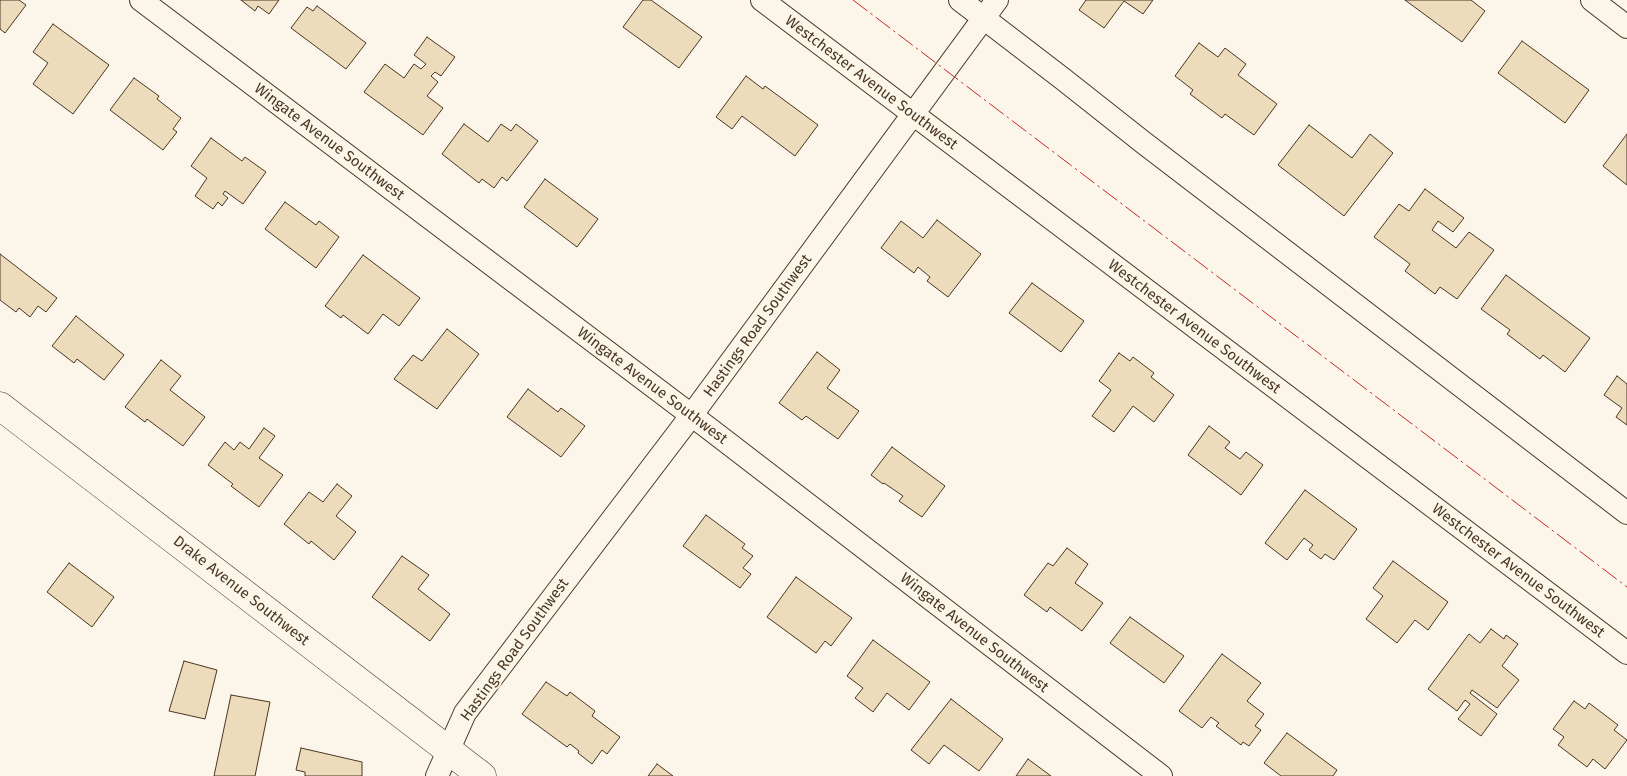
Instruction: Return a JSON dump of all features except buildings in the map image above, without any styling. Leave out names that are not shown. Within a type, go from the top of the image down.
[{"type":"street","name":"Wingate Avenue Southwest","points":[[141,0],[691,416],[1161,776]]},
{"type":"street","name":"Westchester Avenue Southwest","points":[[762,0],[1627,654]]},
{"type":"street","points":[[960,0],[1160,156],[1627,512]]},
{"type":"street","name":"Hastings Road Southwest","points":[[437,776],[465,713],[691,416],[997,0]]},
{"type":"street","points":[[1592,0],[1627,27]]},
{"type":"street","name":"Drake Avenue Southwest","points":[[0,406],[482,776]]},
{"type":"power","points":[[853,0],[1627,587]]}]
